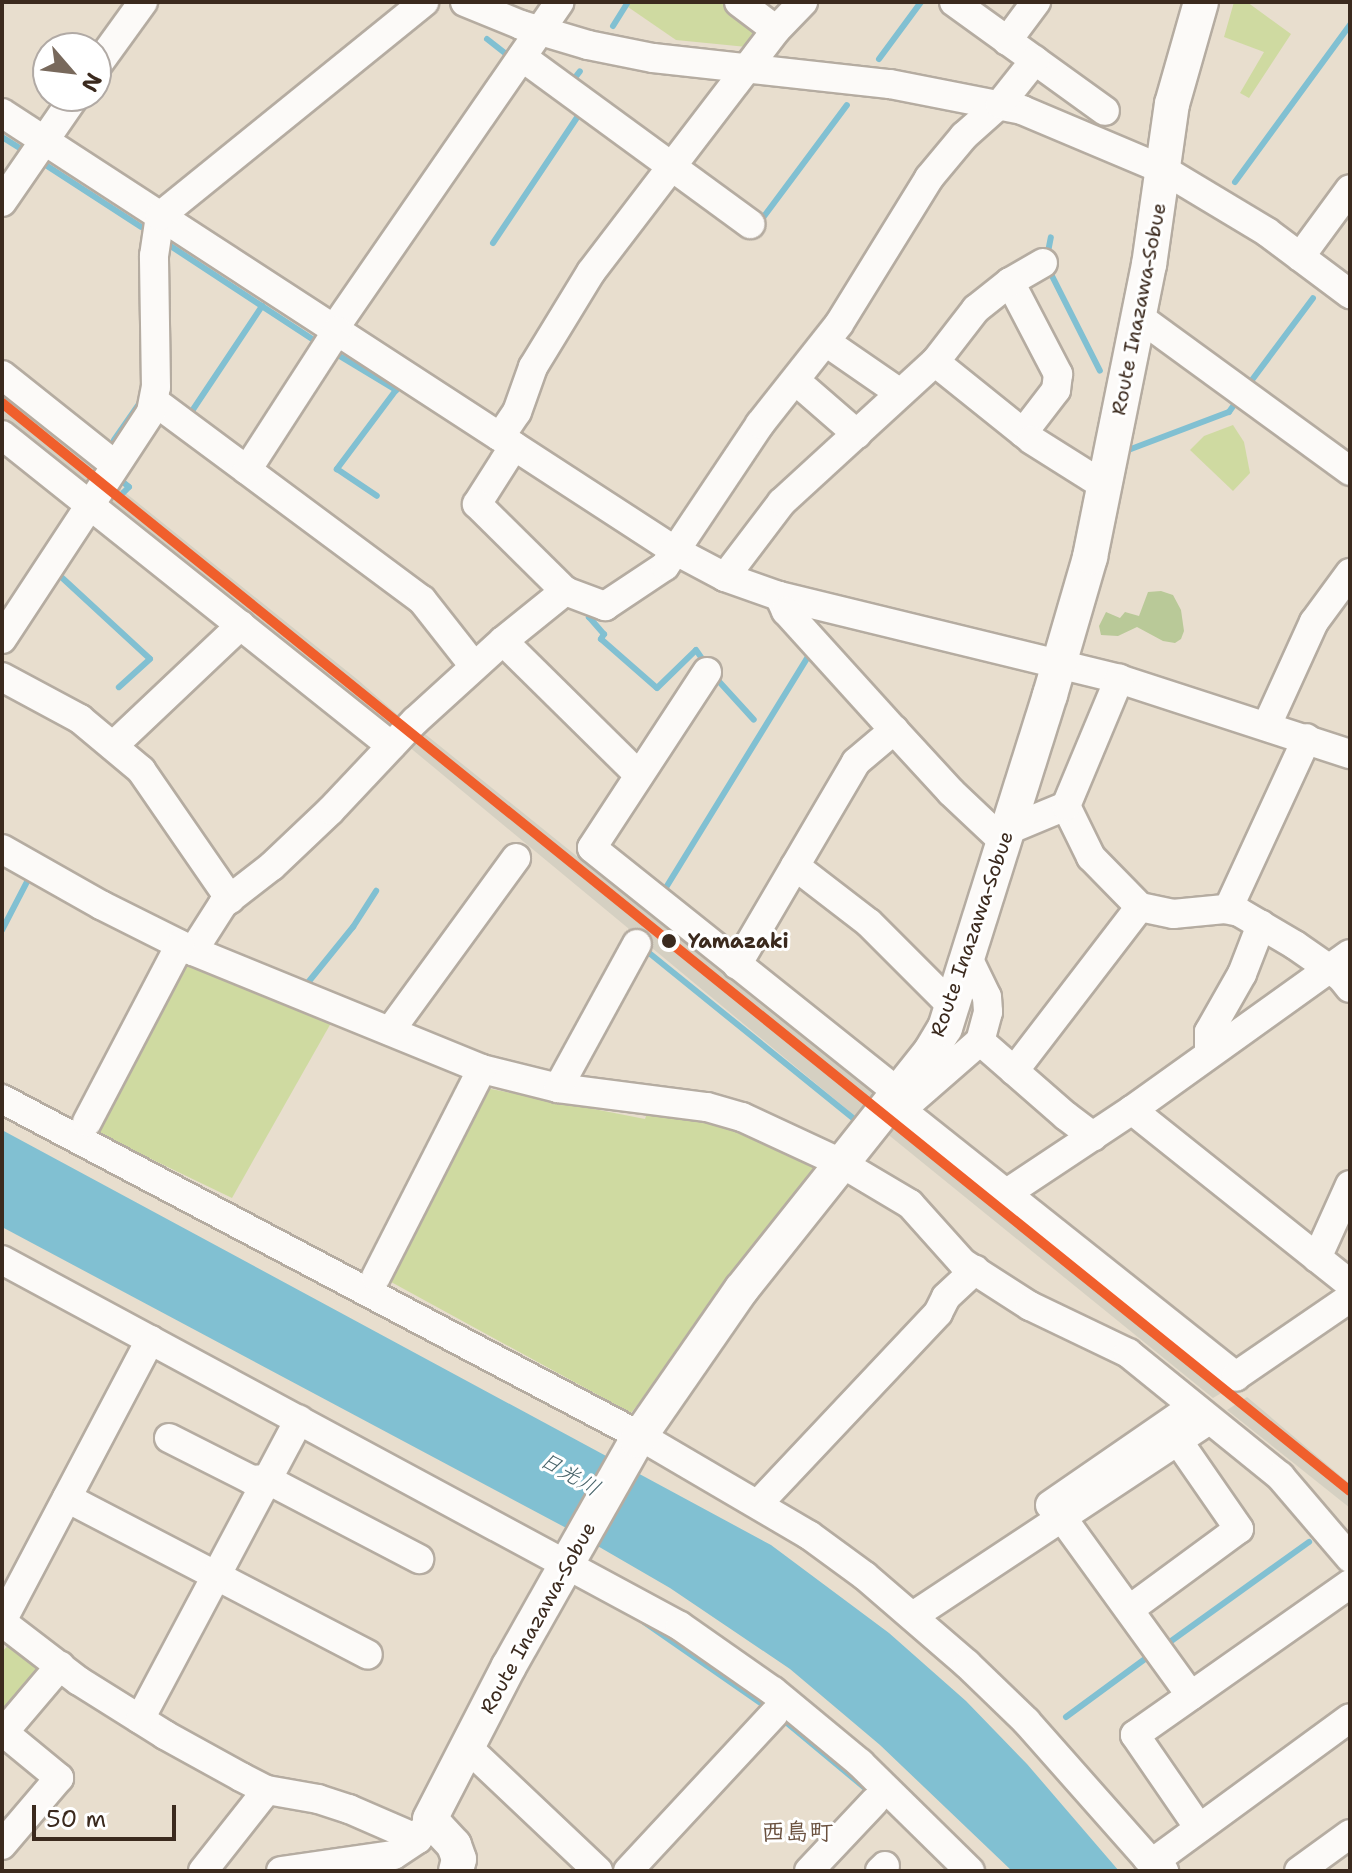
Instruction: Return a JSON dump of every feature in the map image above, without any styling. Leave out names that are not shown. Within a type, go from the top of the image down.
[{"type":"main road","name":"Route Inazawa-Sobue","points":[[424,1829],[638,1438],[718,1321],[841,1163],[897,1101],[931,1051],[952,1006],[1060,663],[1105,486],[1139,317],[1172,104],[1201,2]]},
{"type":"main road","points":[[424,1829],[454,1845],[459,1859],[456,1871]]},
{"type":"street","points":[[112,45],[143,2]]},
{"type":"street","points":[[2,639],[151,412],[154,401],[154,256],[160,216],[424,2]]},
{"type":"street","points":[[465,2],[540,31],[653,58],[890,84],[1000,104],[1090,136],[1164,170],[1217,200],[1350,294]]},
{"type":"street","points":[[247,470],[336,330],[560,2]]},
{"type":"street","points":[[739,2],[776,30]]},
{"type":"street","points":[[803,2],[776,30],[591,272],[533,367],[507,442],[477,504],[565,591],[605,606],[665,566],[760,424],[826,342],[929,178],[964,136],[1000,104],[1035,60]]},
{"type":"street","points":[[954,2],[1105,111]]},
{"type":"street","points":[[1007,41],[1036,2]]},
{"type":"street","points":[[522,57],[750,224]]},
{"type":"street","points":[[2,202],[63,112]]},
{"type":"street","points":[[2,113],[674,550],[725,577],[779,596],[1119,679],[1350,754]]},
{"type":"street","points":[[1300,257],[1350,189]]},
{"type":"street","points":[[725,577],[782,502],[935,362],[976,309],[1010,282],[1043,263]]},
{"type":"street","points":[[1010,282],[1058,374],[1056,390],[1023,433]]},
{"type":"street","points":[[1139,317],[1350,471]]},
{"type":"street","points":[[826,342],[900,393]]},
{"type":"street","points":[[935,362],[1023,433],[1105,486]]},
{"type":"street","points":[[2,375],[115,465]]},
{"type":"street","points":[[796,381],[857,434]]},
{"type":"street","points":[[154,401],[422,600],[474,666]]},
{"type":"street","points":[[2,435],[391,746]]},
{"type":"street","points":[[1267,725],[1314,622],[1350,573]]},
{"type":"street","points":[[87,1122],[187,948],[230,899],[272,866],[331,810],[391,746],[474,666],[565,591]]},
{"type":"street","points":[[779,596],[786,611],[951,792],[1006,836],[1066,806],[1119,679]]},
{"type":"street","points":[[113,746],[241,625]]},
{"type":"street","points":[[503,641],[639,775]]},
{"type":"street","points":[[707,672],[592,848],[737,965],[897,1101],[1014,1188],[1236,1376],[1350,1298]]},
{"type":"street","points":[[2,677],[80,719],[141,770],[230,899]]},
{"type":"street","points":[[737,965],[856,762],[894,730]]},
{"type":"street","points":[[1228,909],[1307,738]]},
{"type":"street","points":[[1066,806],[1091,857],[1140,907],[1173,914],[1228,909],[1340,961],[1350,988]]},
{"type":"street","points":[[2,849],[101,905],[187,948],[482,1069],[558,1088],[730,1113],[841,1163],[910,1204],[963,1263],[1030,1306],[1128,1353],[1280,1476],[1350,1558]]},
{"type":"street","points":[[390,1031],[516,858]]},
{"type":"street","points":[[795,866],[869,923],[952,1006]]},
{"type":"street","points":[[1014,1071],[1140,907]]},
{"type":"street","points":[[1209,1053],[1209,1032],[1242,974],[1261,925]]},
{"type":"street","points":[[558,1088],[637,944]]},
{"type":"street","points":[[897,1101],[980,1041],[988,1012],[987,997],[968,958]]},
{"type":"street","points":[[1014,1188],[1082,1128],[1132,1110],[1340,961]]},
{"type":"street","points":[[980,1041],[1082,1128]]},
{"type":"street","points":[[376,1277],[482,1069]]},
{"type":"street","points":[[2,1099],[759,1503],[865,1576],[913,1616],[1026,1721],[1147,1858],[1160,1866],[1199,1828],[1350,1718]]},
{"type":"street","points":[[1132,1110],[1350,1284]]},
{"type":"street","points":[[1317,1258],[1350,1185]]},
{"type":"street","points":[[5,1270],[150,1340],[568,1562],[680,1626],[773,1691],[860,1763],[970,1871]]},
{"type":"street","points":[[759,1503],[938,1313],[946,1297],[975,1270]]},
{"type":"street","points":[[150,1340],[2,1622],[60,1666],[140,1719],[267,1790],[318,1799],[424,1829]]},
{"type":"street","points":[[1057,1512],[1178,1441],[1200,1414]]},
{"type":"street","points":[[913,1616],[1053,1521],[1057,1512],[1200,1414]]},
{"type":"street","points":[[140,1719],[299,1420]]},
{"type":"street","points":[[169,1438],[252,1480],[266,1479],[419,1559]]},
{"type":"street","points":[[1130,1609],[1239,1529],[1178,1441]]},
{"type":"street","points":[[67,1498],[368,1655]]},
{"type":"street","points":[[1057,1512],[1191,1696]]},
{"type":"street","points":[[1199,1828],[1135,1735],[1350,1584]]},
{"type":"street","points":[[2,1845],[59,1778],[3,1731],[60,1666]]},
{"type":"street","points":[[628,1871],[774,1714]]},
{"type":"street","points":[[468,1748],[598,1871]]},
{"type":"street","points":[[203,1871],[267,1790]]},
{"type":"street","points":[[809,1871],[874,1802]]},
{"type":"street","points":[[281,1871],[394,1855],[424,1829]]},
{"type":"street","points":[[1299,1871],[1346,1846]]},
{"type":"shaded area","points":[[2,390],[102,471],[89,490],[2,425]]},
{"type":"shaded area","points":[[112,482],[358,680],[408,724],[395,737],[101,501]]},
{"type":"shaded area","points":[[415,726],[779,1019],[785,1013],[885,1093],[867,1126],[402,741]]},
{"type":"shaded area","points":[[893,1111],[1235,1385],[1213,1398],[880,1128]]},
{"type":"shaded area","points":[[1247,1397],[1350,1484],[1350,1508],[1227,1410]]},
{"type":"green space","points":[[631,2],[730,2],[768,31],[757,48],[676,40],[628,7]]},
{"type":"green space","points":[[1234,2],[1247,2],[1291,34],[1249,98],[1240,93],[1264,52],[1224,37]]},
{"type":"green space","points":[[1233,425],[1244,442],[1250,473],[1233,491],[1190,450],[1204,436]]},
{"type":"green space","points":[[1161,591],[1173,595],[1181,610],[1184,631],[1181,639],[1175,643],[1163,641],[1137,627],[1118,636],[1101,635],[1099,626],[1106,612],[1120,618],[1125,612],[1139,616],[1148,592]]},
{"type":"green space","points":[[178,959],[331,1023],[232,1198],[89,1129]]},
{"type":"green space","points":[[481,1087],[645,1119],[649,1108],[725,1119],[819,1158],[823,1173],[631,1413],[382,1277]]},
{"type":"green space","points":[[14,1639],[44,1673],[2,1714],[2,1652]]},
{"type":"water","name":"日光川","points":[[2,1130],[771,1545],[889,1633],[966,1701],[1027,1764],[1119,1871],[1012,1871],[880,1745],[790,1669],[670,1588],[570,1530],[2,1227]]},
{"type":"waterway","points":[[613,26],[628,2]]},
{"type":"waterway","points":[[879,59],[921,2]]},
{"type":"waterway","points":[[1235,182],[1350,25]]},
{"type":"waterway","points":[[487,39],[511,58]]},
{"type":"waterway","points":[[570,84],[580,71]]},
{"type":"waterway","points":[[759,223],[847,105]]},
{"type":"waterway","points":[[493,243],[582,110]]},
{"type":"waterway","points":[[2,137],[23,150]]},
{"type":"waterway","points":[[41,162],[141,227]]},
{"type":"waterway","points":[[1047,257],[1051,237]]},
{"type":"waterway","points":[[166,243],[320,344]]},
{"type":"waterway","points":[[1048,268],[1100,371]]},
{"type":"waterway","points":[[1249,384],[1313,298]]},
{"type":"waterway","points":[[190,414],[262,306]]},
{"type":"waterway","points":[[333,352],[396,390],[337,469],[377,496]]},
{"type":"waterway","points":[[1123,452],[1229,412],[1238,399]]},
{"type":"waterway","points":[[114,440],[141,401]]},
{"type":"waterway","points":[[118,478],[129,487],[123,493]]},
{"type":"waterway","points":[[61,570],[58,574],[150,659],[119,687]]},
{"type":"waterway","points":[[594,611],[589,617],[604,634],[601,639],[657,688],[696,650],[705,663]]},
{"type":"waterway","points":[[662,894],[811,652]]},
{"type":"waterway","points":[[714,676],[754,720]]},
{"type":"waterway","points":[[2,930],[29,878]]},
{"type":"waterway","points":[[306,985],[353,927],[376,891]]},
{"type":"waterway","points":[[643,948],[860,1124]]},
{"type":"waterway","points":[[1167,1644],[1309,1542]]},
{"type":"waterway","points":[[644,1622],[769,1709]]},
{"type":"waterway","points":[[1066,1717],[1149,1656]]},
{"type":"waterway","points":[[781,1718],[871,1793]]},
{"type":"transit line","points":[[2,403],[1350,1491]]},
{"type":"place","name":"Yamazaki","points":[[669,941]]},
{"type":"district","name":"西島町","points":[[797,1833]]}]
